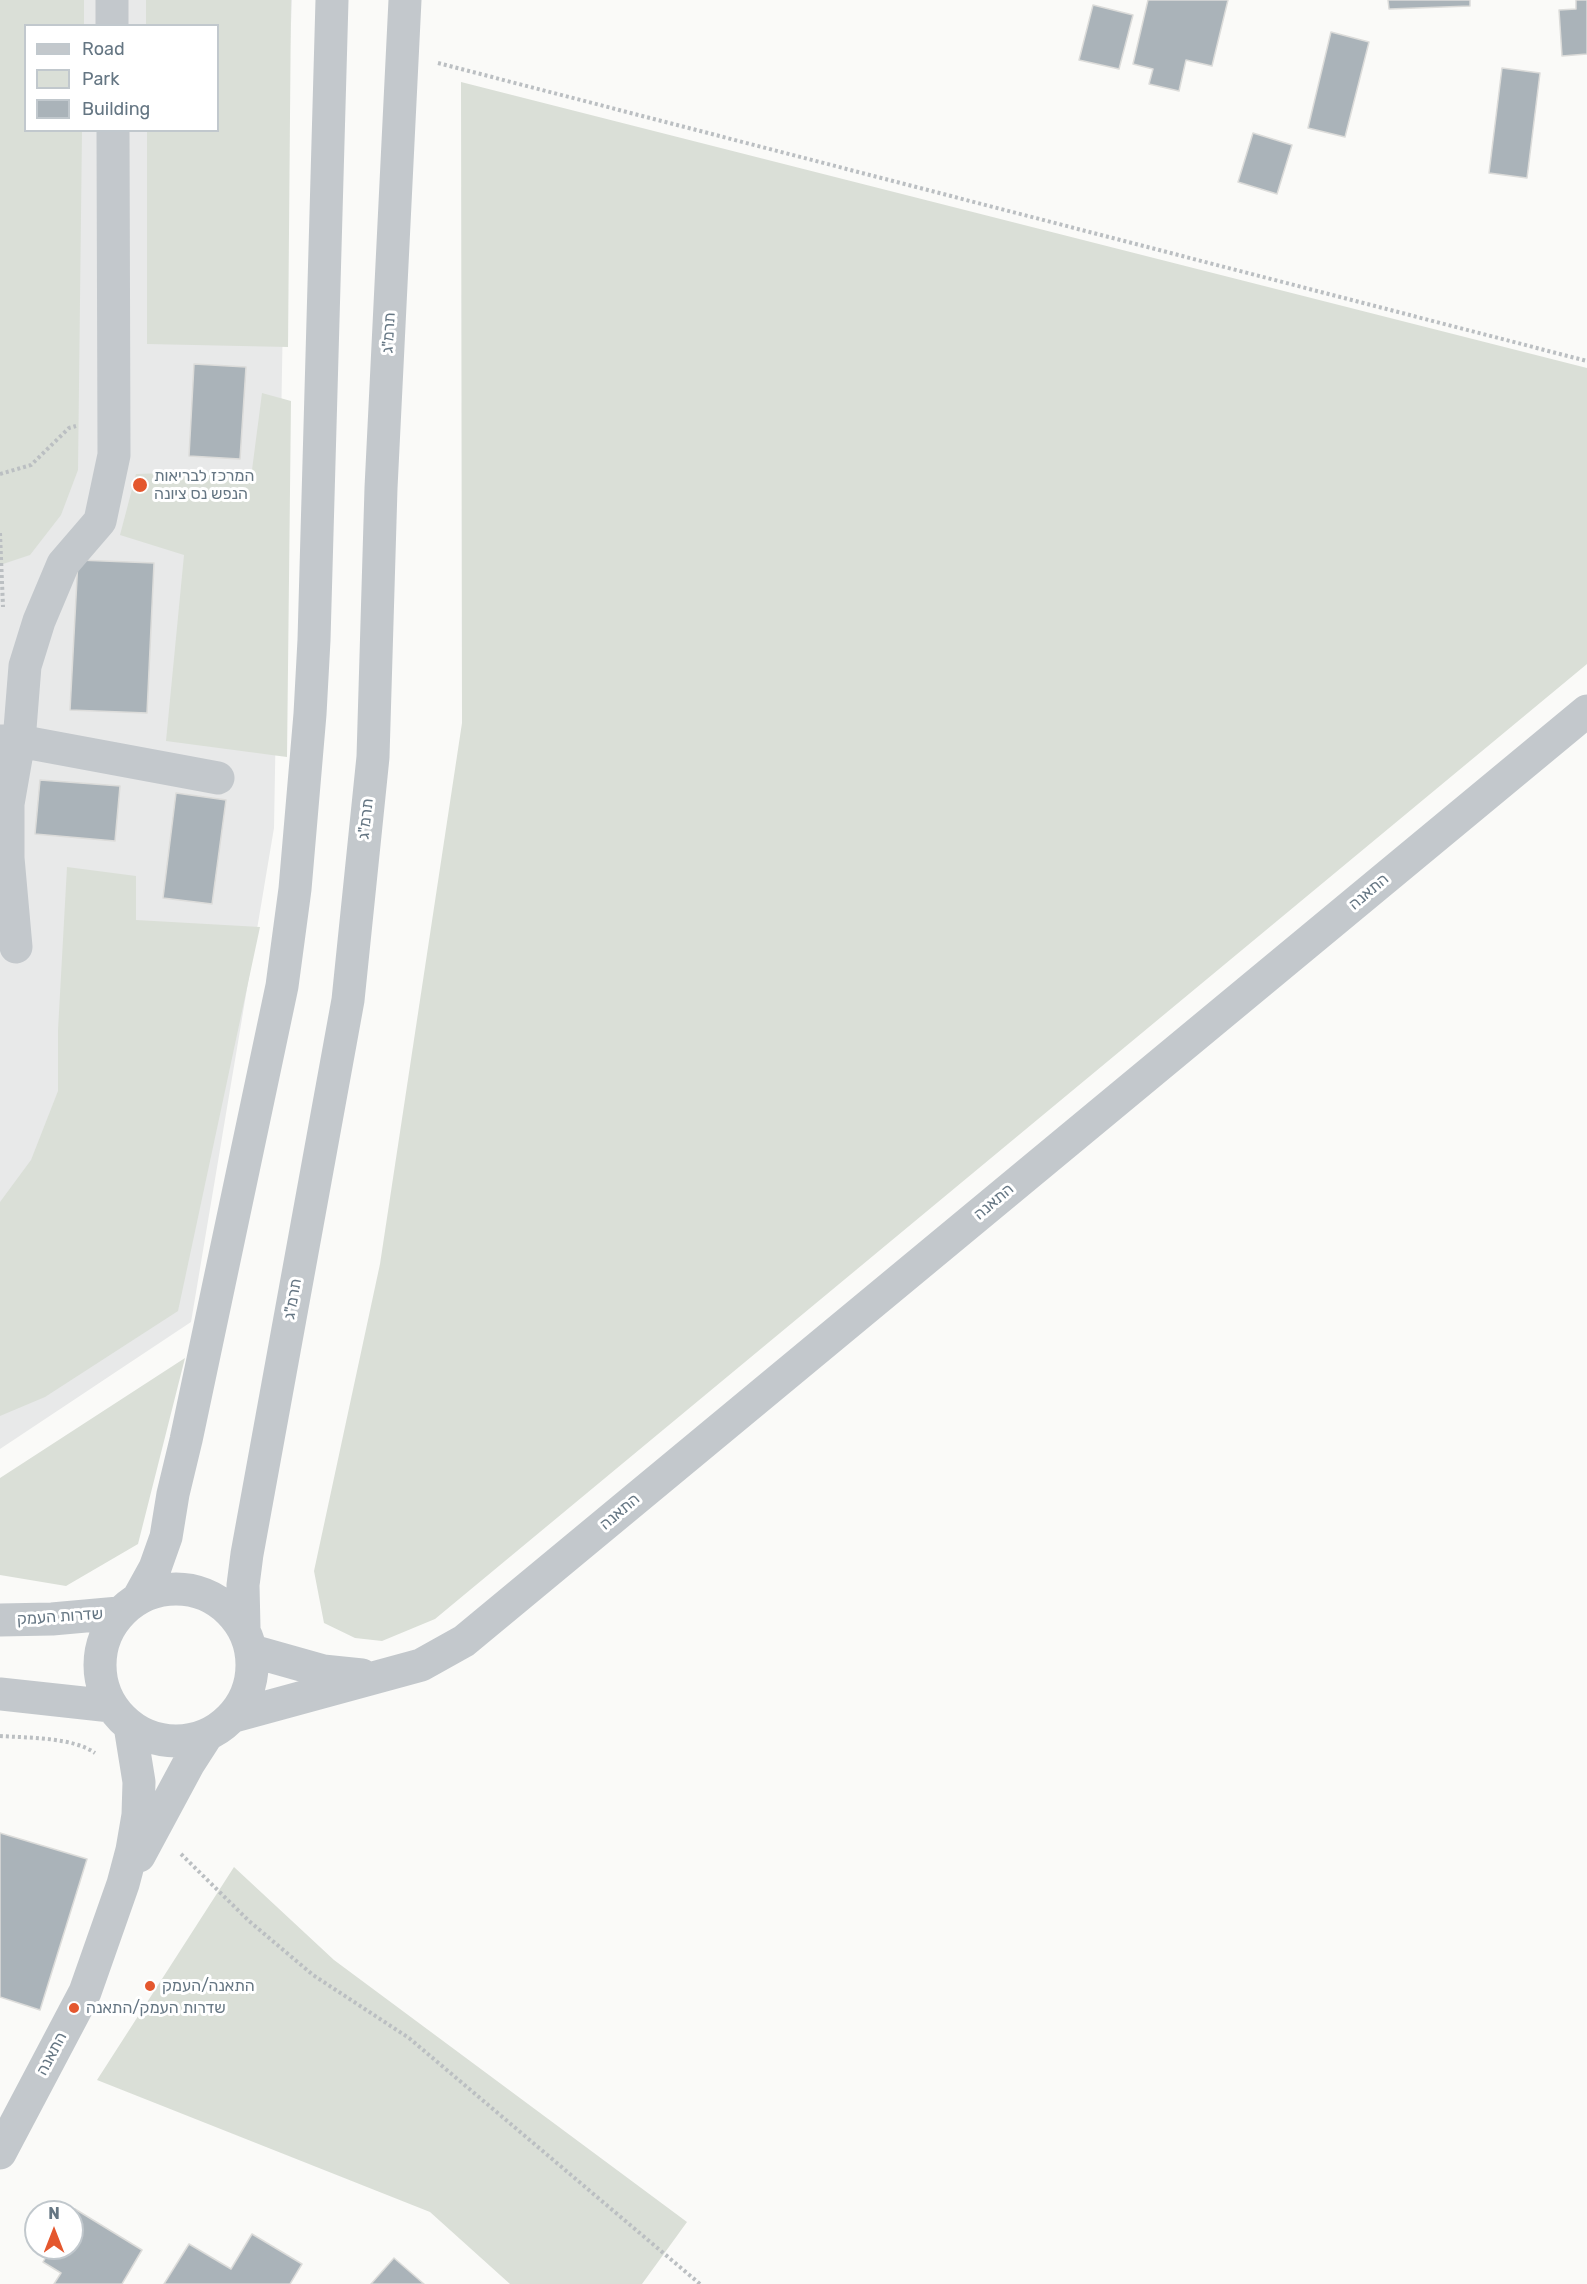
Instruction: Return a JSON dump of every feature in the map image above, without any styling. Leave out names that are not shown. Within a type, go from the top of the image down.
[{"type":"street","points":[[112,0],[112,24]]},
{"type":"street","points":[[129,1605],[162,1590],[186,1589],[209,1595],[229,1609],[248,1640],[252,1674],[246,1696],[234,1716],[221,1727],[207,1735],[188,1741],[167,1741],[147,1736],[121,1716],[103,1689],[99,1669],[101,1648],[108,1630],[129,1605],[155,1566],[165,1537],[282,986],[295,889],[314,640],[332,0]]},
{"type":"street","name":"תרמ\"ג","points":[[248,1640],[243,1585],[247,1554],[348,1000],[373,757],[381,488],[405,0]]},
{"type":"street","points":[[10,927],[8,804],[5,792],[10,741],[25,666],[39,621],[63,564],[100,521],[114,455],[113,132]]},
{"type":"street","name":"התאנה","points":[[234,1716],[421,1665],[464,1641],[1587,711]]},
{"type":"street","points":[[10,741],[219,778]]},
{"type":"street","name":"שדרות העמק","points":[[0,1620],[52,1619],[129,1605]]},
{"type":"street","name":"התאנה","points":[[248,1640],[323,1671],[357,1675],[391,1674]]},
{"type":"street","points":[[0,1694],[121,1716]]},
{"type":"street","name":"התאנה","points":[[0,2153],[85,1992],[123,1884],[136,1826],[139,1782],[121,1716]]},
{"type":"street","name":"התאנה","points":[[123,1884],[155,1829],[189,1762],[207,1735]]},
{"type":"path","points":[[403,54],[1587,361]]},
{"type":"path","points":[[0,474],[31,465],[69,428],[114,414]]},
{"type":"path","points":[[0,1736],[73,1743],[87,1747],[105,1765],[110,1778],[139,1782]]},
{"type":"path","points":[[155,1829],[249,1921],[313,1975],[410,2038],[700,2284]]},
{"type":"shaded area","name":"המרכז לבריאות הנפש נס ציונה","points":[[0,0],[292,0],[286,142],[274,828],[191,1322],[0,1449]]},
{"type":"green space","points":[[0,0],[84,0],[84,24],[24,24],[24,132],[82,132],[78,470],[61,515],[30,555],[0,565]]},
{"type":"green space","points":[[146,0],[291,0],[288,347],[147,344],[147,132],[219,132],[219,24],[146,24]]},
{"type":"green space","points":[[461,82],[1587,368],[1587,664],[435,1619],[382,1641],[355,1638],[324,1623],[314,1571],[380,1264],[462,723]]},
{"type":"green space","points":[[262,393],[291,401],[287,757],[166,741],[184,555],[120,535],[136,474],[252,470]]},
{"type":"green space","points":[[67,867],[136,876],[136,920],[260,927],[178,1311],[45,1397],[0,1416],[0,1202],[31,1160],[58,1091],[58,1030]]},
{"type":"green space","points":[[185,1358],[138,1544],[66,1586],[0,1575],[0,1478]]},
{"type":"green space","points":[[234,1867],[334,1960],[687,2222],[642,2284],[510,2284],[430,2212],[97,2080]]},
{"type":"building","points":[[1148,0],[1228,0],[1212,66],[1186,60],[1179,91],[1149,84],[1153,69],[1133,64]]},
{"type":"building","points":[[1388,0],[1470,0],[1470,6],[1389,9]]},
{"type":"building","points":[[1576,0],[1587,0],[1587,54],[1562,56],[1559,10],[1576,9]]},
{"type":"building","points":[[1093,5],[1133,15],[1119,69],[1079,60]]},
{"type":"building","points":[[1331,32],[1369,42],[1345,137],[1308,128]]},
{"type":"building","points":[[1502,68],[1540,73],[1527,178],[1489,173]]},
{"type":"building","points":[[1253,133],[1292,145],[1277,194],[1238,182]]},
{"type":"building","points":[[194,364],[246,367],[240,459],[189,456]]},
{"type":"building","points":[[78,560],[154,563],[147,713],[70,710]]},
{"type":"building","points":[[40,780],[120,786],[115,841],[35,834]]},
{"type":"building","points":[[176,793],[226,800],[212,904],[163,898]]},
{"type":"building","points":[[0,1833],[87,1859],[40,2010],[0,1997]]},
{"type":"building","points":[[84,2215],[142,2250],[122,2284],[54,2284],[61,2273],[43,2262],[44,2260],[84,2260]]},
{"type":"building","points":[[252,2234],[302,2264],[290,2284],[164,2284],[189,2244],[231,2269]]},
{"type":"building","points":[[394,2258],[424,2284],[371,2284]]},
{"type":"place","name":"המרכז לבריאות הנפש נס ציונה","points":[[140,485]]},
{"type":"place","name":"התאנה/העמק","points":[[150,1986]]},
{"type":"place","name":"שדרות העמק/התאנה","points":[[74,2008]]}]
